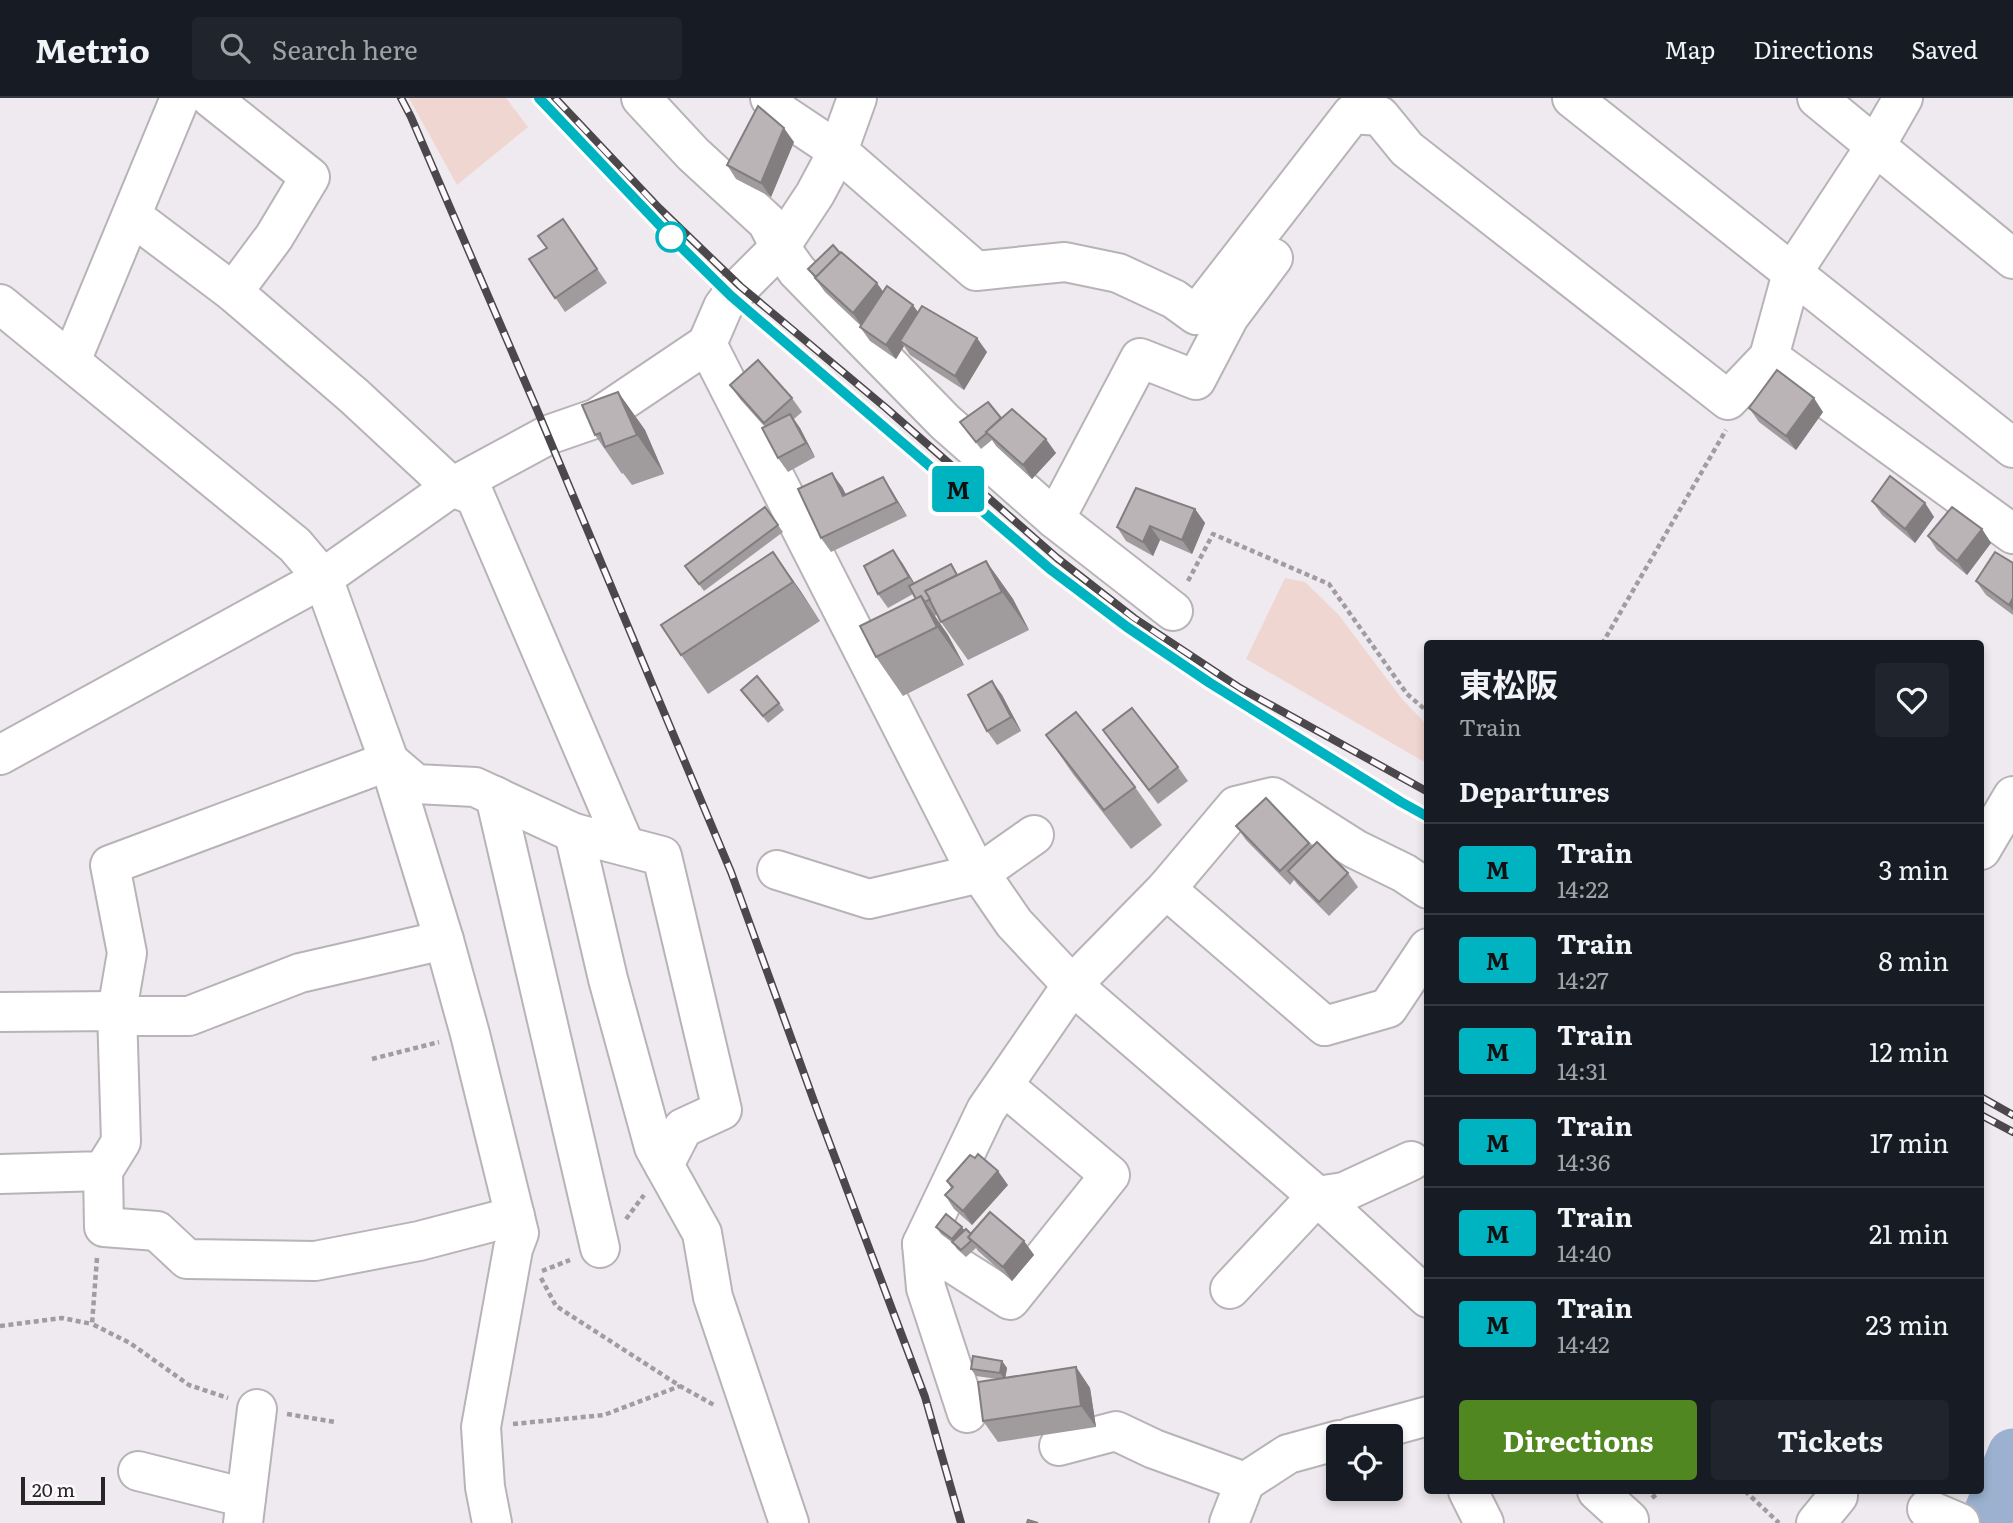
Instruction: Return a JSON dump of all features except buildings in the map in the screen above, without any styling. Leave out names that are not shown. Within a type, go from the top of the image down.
[{"type":"street","points":[[71,361],[180,98]]},
{"type":"street","points":[[211,98],[310,177],[274,237],[233,292]]},
{"type":"street","points":[[641,98],[693,154],[767,222],[797,271],[946,422],[1055,519],[1172,611]]},
{"type":"street","points":[[769,98],[782,113],[838,151],[976,271],[1065,262],[1118,273],[1174,299],[1196,315],[1352,114],[1385,107]]},
{"type":"street","points":[[0,755],[323,578],[452,487],[548,435],[597,418],[707,344],[723,307],[780,247],[815,194],[838,151],[857,98]]},
{"type":"street","points":[[1572,98],[2013,449]]},
{"type":"street","points":[[1817,98],[2013,259]]},
{"type":"street","points":[[1737,411],[1769,357],[1792,273],[1876,145],[1903,98]]},
{"type":"street","points":[[1055,519],[1140,358],[1196,380],[1229,317],[1385,107]]},
{"type":"street","points":[[1385,107],[1407,149],[1728,400],[1769,357]]},
{"type":"street","points":[[132,216],[233,292],[354,396],[452,487],[475,496],[625,846]]},
{"type":"street","points":[[0,304],[295,545],[323,578],[389,761],[444,940],[517,1224],[481,1427],[485,1487],[492,1523]]},
{"type":"street","points":[[707,344],[968,856],[1014,923],[1072,985],[1317,1196],[1424,1294]]},
{"type":"street","points":[[1769,357],[2013,534]]},
{"type":"street","points":[[389,761],[416,784],[475,787],[574,833],[662,856],[722,1110],[682,1128],[664,1165]]},
{"type":"street","points":[[389,761],[110,865],[127,953],[117,1011],[121,1142],[103,1171],[104,1227],[157,1231],[187,1259],[315,1261],[517,1224]]},
{"type":"street","points":[[495,796],[600,1248]]},
{"type":"street","points":[[1984,845],[2013,796]]},
{"type":"street","points":[[967,1413],[926,1287],[922,1244],[986,1110],[1072,985],[1166,889],[1236,806],[1273,797],[1355,849],[1424,886]]},
{"type":"street","points":[[574,833],[608,979],[654,1147],[702,1233],[713,1297],[789,1523]]},
{"type":"street","points":[[777,870],[869,899],[980,873],[1034,835]]},
{"type":"street","points":[[1166,889],[1325,1026],[1388,1008],[1424,954]]},
{"type":"street","points":[[0,1013],[117,1011],[130,1016],[189,1016],[300,973],[444,940]]},
{"type":"street","points":[[922,1244],[1010,1300],[1110,1175],[1004,1086]]},
{"type":"street","points":[[1230,1289],[1317,1196],[1344,1192],[1411,1161]]},
{"type":"street","points":[[0,1174],[103,1171]]},
{"type":"street","points":[[138,1471],[244,1510],[257,1409]]},
{"type":"street","points":[[1399,1424],[1424,1417]]},
{"type":"street","points":[[1059,1446],[1116,1431],[1154,1449],[1245,1482]]},
{"type":"street","points":[[1229,1523],[1245,1482],[1288,1454],[1326,1444]]},
{"type":"street","points":[[1470,1494],[1484,1523]]},
{"type":"street","points":[[1600,1494],[1629,1520]]},
{"type":"street","points":[[1816,1523],[1838,1494]]},
{"type":"path","points":[[1604,640],[1737,411]]},
{"type":"path","points":[[1172,611],[1213,534],[1329,584],[1407,694],[1424,709]]},
{"type":"path","points":[[517,1224],[555,1306],[680,1386],[757,1428]]},
{"type":"path","points":[[92,1324],[98,1248],[104,1227]]},
{"type":"path","points":[[0,1326],[62,1318],[92,1324],[130,1343],[189,1385],[257,1409],[335,1422]]},
{"type":"path","points":[[481,1427],[604,1415],[680,1386]]},
{"type":"path","points":[[1748,1494],[1779,1523]]},
{"type":"shaded area","points":[[409,98],[506,98],[528,127],[457,185]]},
{"type":"shaded area","points":[[1285,578],[1305,582],[1338,614],[1402,699],[1424,722],[1424,762],[1246,659]]},
{"type":"waterway","points":[[1985,1523],[2013,1454]]},
{"type":"railway","points":[[401,98],[535,405],[731,872],[925,1397],[961,1523]]},
{"type":"railway","points":[[539,98],[731,296],[1050,569],[1127,627],[1231,697],[1424,815]]},
{"type":"railway","points":[[555,98],[659,208],[740,286],[886,408],[1057,558],[1134,618],[1240,688],[1424,790]]},
{"type":"railway","points":[[1984,1099],[2013,1115]]},
{"type":"railway","points":[[1984,1117],[2013,1132]]},
{"type":"train","name":"M","points":[[539,98],[731,296],[1050,569],[1127,627],[1231,697],[1424,815]]}]
